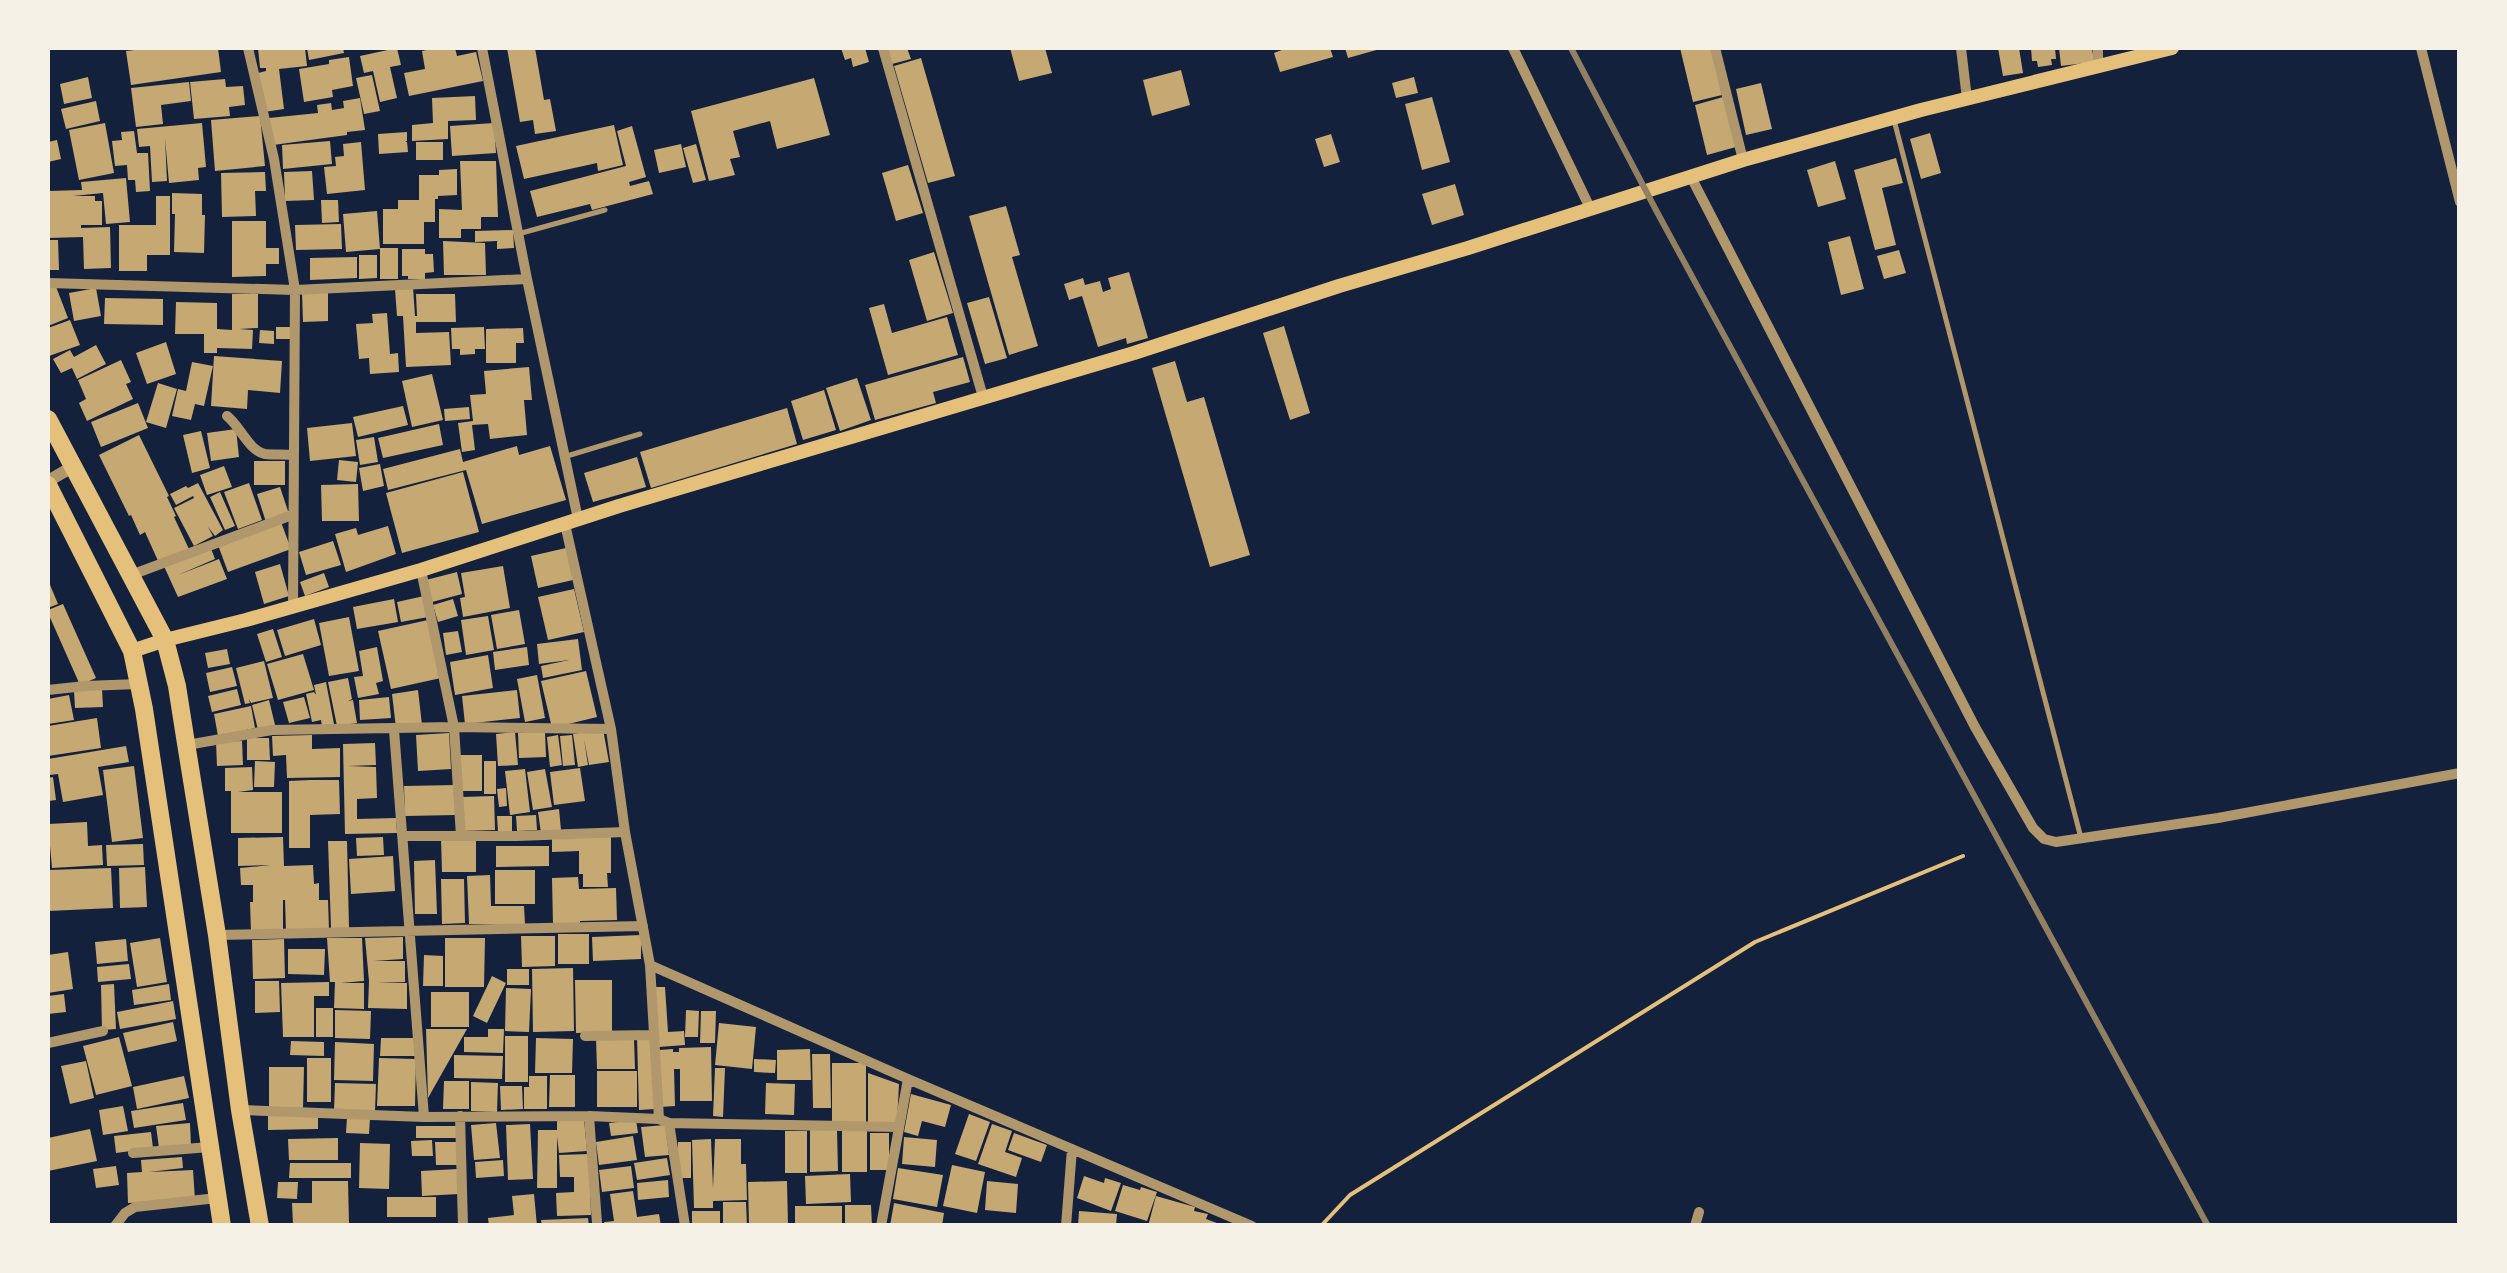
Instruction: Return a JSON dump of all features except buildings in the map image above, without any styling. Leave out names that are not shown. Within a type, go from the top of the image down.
[{"type":"highway","points":[[48,419],[165,640],[187,745],[260,1226]]},
{"type":"highway","points":[[48,483],[132,651],[222,1226]]},
{"type":"main road","points":[[132,651],[421,570],[1743,160],[2172,48]]},
{"type":"street","points":[[248,48],[274,159],[295,290],[293,607]]},
{"type":"street","points":[[482,48],[564,457],[571,522],[611,729],[625,832],[650,964],[664,1121],[685,1226]]},
{"type":"street","points":[[883,48],[982,397]]},
{"type":"street","points":[[1513,48],[1591,210]]},
{"type":"street","points":[[1715,48],[1743,160]]},
{"type":"street","points":[[1961,48],[1967,99]]},
{"type":"street","points":[[2098,48],[2098,66]]},
{"type":"street","points":[[2422,48],[2460,202]]},
{"type":"street","points":[[1691,177],[1881,548],[2014,795],[2033,828],[2044,838],[2056,842],[2218,818],[2460,773]]},
{"type":"street","points":[[48,283],[295,290],[527,280]]},
{"type":"street","points":[[228,416],[257,451],[293,455]]},
{"type":"street","points":[[48,483],[74,466]]},
{"type":"street","points":[[131,575],[292,516]]},
{"type":"street","points":[[421,570],[454,727],[461,836]]},
{"type":"street","points":[[48,690],[139,684]]},
{"type":"street","points":[[187,745],[272,730],[611,729]]},
{"type":"street","points":[[394,730],[424,1117]]},
{"type":"street","points":[[403,836],[625,832]]},
{"type":"street","points":[[217,935],[643,926]]},
{"type":"street","points":[[650,964],[1252,1226]]},
{"type":"street","points":[[48,1043],[104,1031]]},
{"type":"street","points":[[585,1036],[654,1035]]},
{"type":"street","points":[[881,1226],[908,1079]]},
{"type":"street","points":[[240,1110],[424,1117],[589,1116],[898,1128]]},
{"type":"street","points":[[460,1116],[464,1226]]},
{"type":"street","points":[[589,1116],[597,1222]]},
{"type":"street","points":[[133,1152],[211,1147]]},
{"type":"street","points":[[1066,1226],[1072,1149]]},
{"type":"street","points":[[115,1226],[136,1206],[218,1198]]},
{"type":"street","points":[[1695,1226],[1698,1212]]},
{"type":"lane","points":[[1894,119],[2080,838]]},
{"type":"lane","points":[[518,234],[605,210]]},
{"type":"lane","points":[[564,457],[640,434]]},
{"type":"path","points":[[1322,1226],[1350,1196],[1755,942],[1963,856]]},
{"type":"railway","points":[[1571,48],[2208,1226]]}]
